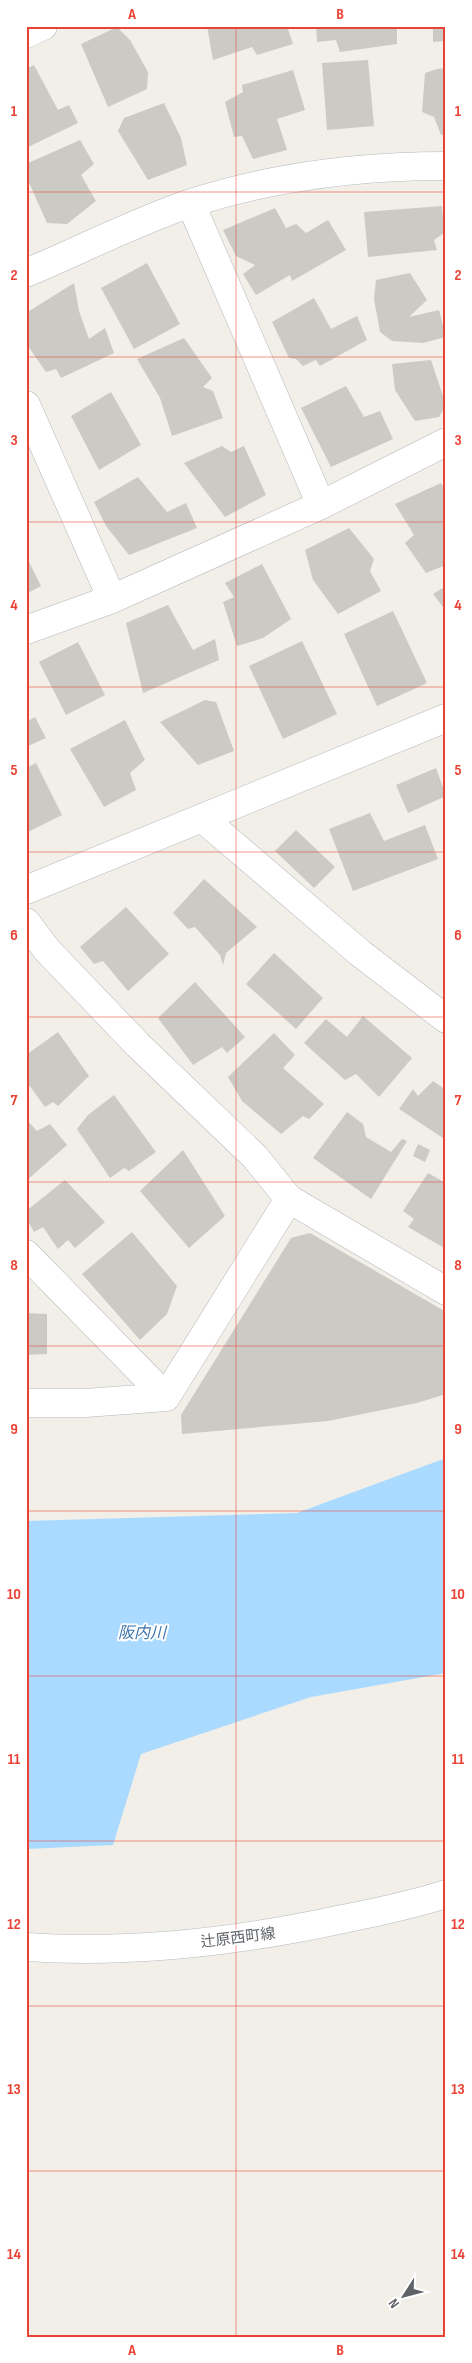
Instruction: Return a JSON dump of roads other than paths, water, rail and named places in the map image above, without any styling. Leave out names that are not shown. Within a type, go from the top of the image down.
[{"type":"street","points":[[26,34],[43,26]]},
{"type":"street","points":[[26,274],[151,218],[234,191],[351,169],[384,166],[446,166]]},
{"type":"street","points":[[191,204],[321,505]]},
{"type":"street","points":[[26,405],[112,599]]},
{"type":"street","points":[[26,630],[112,599],[321,505],[446,442]]},
{"type":"street","points":[[26,890],[446,718]]},
{"type":"street","points":[[202,818],[360,953],[446,1019]]},
{"type":"street","points":[[26,922],[47,950],[138,1045],[255,1157],[289,1199],[446,1291]]},
{"type":"street","points":[[166,1397],[289,1199]]},
{"type":"street","points":[[26,1254],[166,1397]]},
{"type":"street","points":[[26,1402],[86,1403],[166,1397]]},
{"type":"street","name":"辻原西町線","points":[[26,1947],[66,1950],[200,1943],[276,1934],[416,1904],[446,1894]]},
{"type":"water","name":"阪内川","points":[[446,1458],[446,1673],[311,1697],[141,1754],[113,1845],[26,1849],[26,1521],[297,1513]]}]
